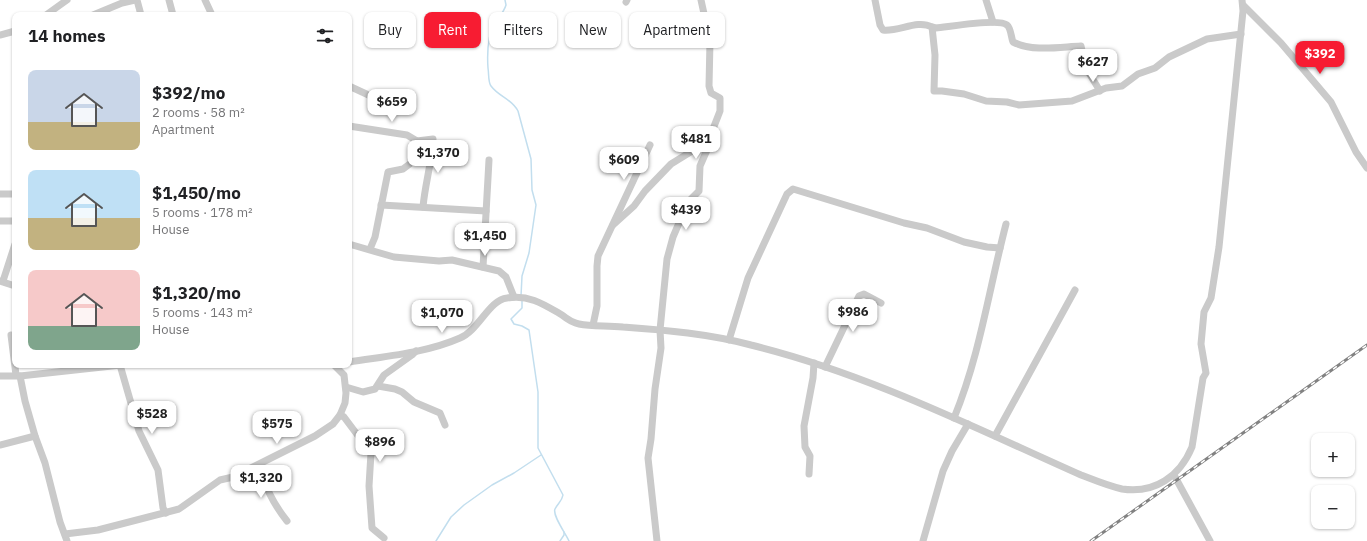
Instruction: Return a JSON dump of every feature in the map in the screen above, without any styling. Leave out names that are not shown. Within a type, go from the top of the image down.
[{"type":"street","points":[[50,12],[66,0]]},
{"type":"street","points":[[100,12],[122,3],[136,0],[140,12]]},
{"type":"street","points":[[170,0],[173,12]]},
{"type":"street","points":[[205,0],[211,12]]},
{"type":"street","points":[[613,225],[634,206],[645,190],[672,164],[705,144],[713,129],[720,111],[720,98],[711,93],[709,86],[710,41],[701,0]]},
{"type":"street","points":[[875,0],[880,25],[883,30],[910,25],[928,25],[936,28],[993,22],[1004,23],[1009,26],[1013,42],[1022,47],[1081,46],[1086,68],[1100,91]]},
{"type":"street","points":[[986,0],[993,22]]},
{"type":"street","points":[[352,362],[416,351],[461,338],[475,328],[486,313],[502,299],[520,298],[536,300],[576,323],[660,330],[750,344],[825,367],[914,400],[1081,475],[1121,489],[1133,490],[1161,483],[1174,475],[1188,456],[1192,447],[1206,373],[1201,344],[1204,312],[1211,298],[1219,247],[1243,2]]},
{"type":"street","points":[[1243,2],[1281,43],[1331,102],[1356,152],[1367,168]]},
{"type":"street","points":[[932,27],[935,67],[934,91],[964,94],[986,102],[1007,102],[1028,106],[1072,101],[1106,88],[1122,86],[1138,74],[1155,68],[1169,57],[1206,39],[1241,34]]},
{"type":"street","points":[[0,35],[12,32]]},
{"type":"street","points":[[352,87],[375,98]]},
{"type":"street","points":[[352,126],[407,135],[417,140],[433,139],[432,156],[426,182],[423,207]]},
{"type":"street","points":[[657,541],[648,458],[655,389],[662,348],[660,330],[669,252],[673,237],[688,202],[699,191],[700,166],[707,150],[709,136]]},
{"type":"street","points":[[370,249],[388,172],[403,169],[415,160],[417,140]]},
{"type":"street","points":[[593,325],[596,306],[598,256],[650,145]]},
{"type":"street","points":[[483,267],[489,160]]},
{"type":"street","points":[[729,340],[748,278],[787,194],[793,189],[904,223],[927,228],[964,242],[1000,248]]},
{"type":"street","points":[[0,194],[12,194]]},
{"type":"street","points":[[380,205],[486,211]]},
{"type":"street","points":[[0,222],[12,221]]},
{"type":"street","points":[[954,418],[964,394],[976,356],[1006,224]]},
{"type":"street","points":[[352,245],[394,257],[439,261],[452,260],[499,271],[506,277],[520,298]]},
{"type":"street","points":[[12,253],[2,281],[12,285]]},
{"type":"street","points":[[995,436],[1075,290]]},
{"type":"street","points":[[825,367],[859,296],[864,294],[881,303]]},
{"type":"street","points":[[11,335],[12,341]]},
{"type":"street","points":[[346,386],[363,392],[371,391],[378,386],[384,375],[416,351]]},
{"type":"street","points":[[809,474],[810,456],[805,447],[804,426],[813,378],[814,364]]},
{"type":"street","points":[[17,368],[35,436],[45,463],[60,522],[66,538],[179,509],[220,480],[233,477],[259,465],[315,436],[333,424],[340,415],[345,403],[346,386],[344,375],[337,368]]},
{"type":"street","points":[[0,376],[18,376],[92,368]]},
{"type":"street","points":[[121,368],[139,431],[158,470],[163,508],[166,513]]},
{"type":"street","points":[[378,386],[395,389],[402,392],[414,402],[440,413],[445,425]]},
{"type":"street","points":[[340,415],[344,417],[371,453],[369,486],[372,528],[384,538]]},
{"type":"street","points":[[923,541],[944,471],[952,451],[968,424]]},
{"type":"street","points":[[0,445],[35,436]]},
{"type":"street","points":[[259,465],[266,488],[274,505],[287,521]]},
{"type":"street","points":[[1174,475],[1210,541]]},
{"type":"waterway","points":[[505,0],[505,8],[490,33],[488,62],[489,80],[491,86],[494,90],[512,103],[518,111],[531,159],[532,190],[536,205],[529,253],[522,276],[521,296]]},
{"type":"waterway","points":[[522,299],[522,308],[511,319],[514,324],[529,330],[538,392],[538,448],[563,495],[555,509],[555,512],[557,520],[569,541]]},
{"type":"waterway","points":[[436,541],[451,517],[464,505],[492,485],[514,473],[541,455]]},
{"type":"waterway","points":[[560,541],[564,535],[564,532]]},
{"type":"railway","points":[[1091,541],[1367,345]]}]
